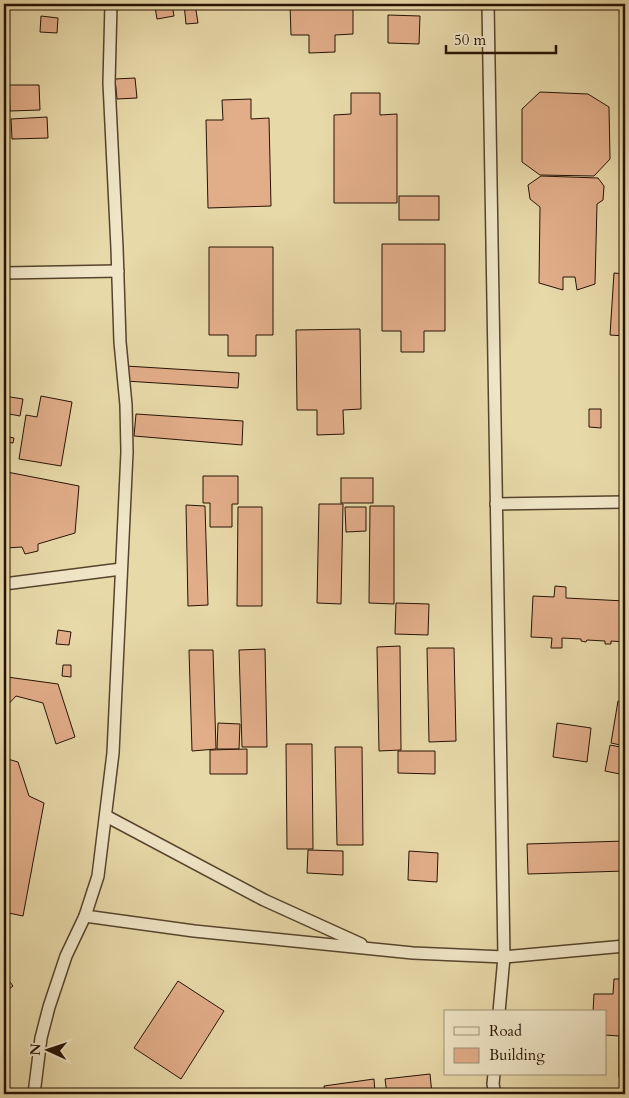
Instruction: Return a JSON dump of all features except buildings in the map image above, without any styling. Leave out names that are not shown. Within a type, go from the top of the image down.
[{"type":"street","points":[[34,1094],[41,1038],[50,1007],[66,956],[86,916],[98,876],[113,753],[127,452],[108,83],[111,4]]},
{"type":"street","points":[[488,4],[504,957],[499,1010]]},
{"type":"street","points":[[4,273],[118,271]]},
{"type":"street","points":[[496,504],[625,502]]},
{"type":"street","points":[[4,584],[121,569]]},
{"type":"street","points":[[106,816],[264,900],[371,948]]},
{"type":"street","points":[[86,916],[194,931],[413,952],[504,957],[625,946]]},
{"type":"street","points":[[494,1076],[495,1094]]}]
